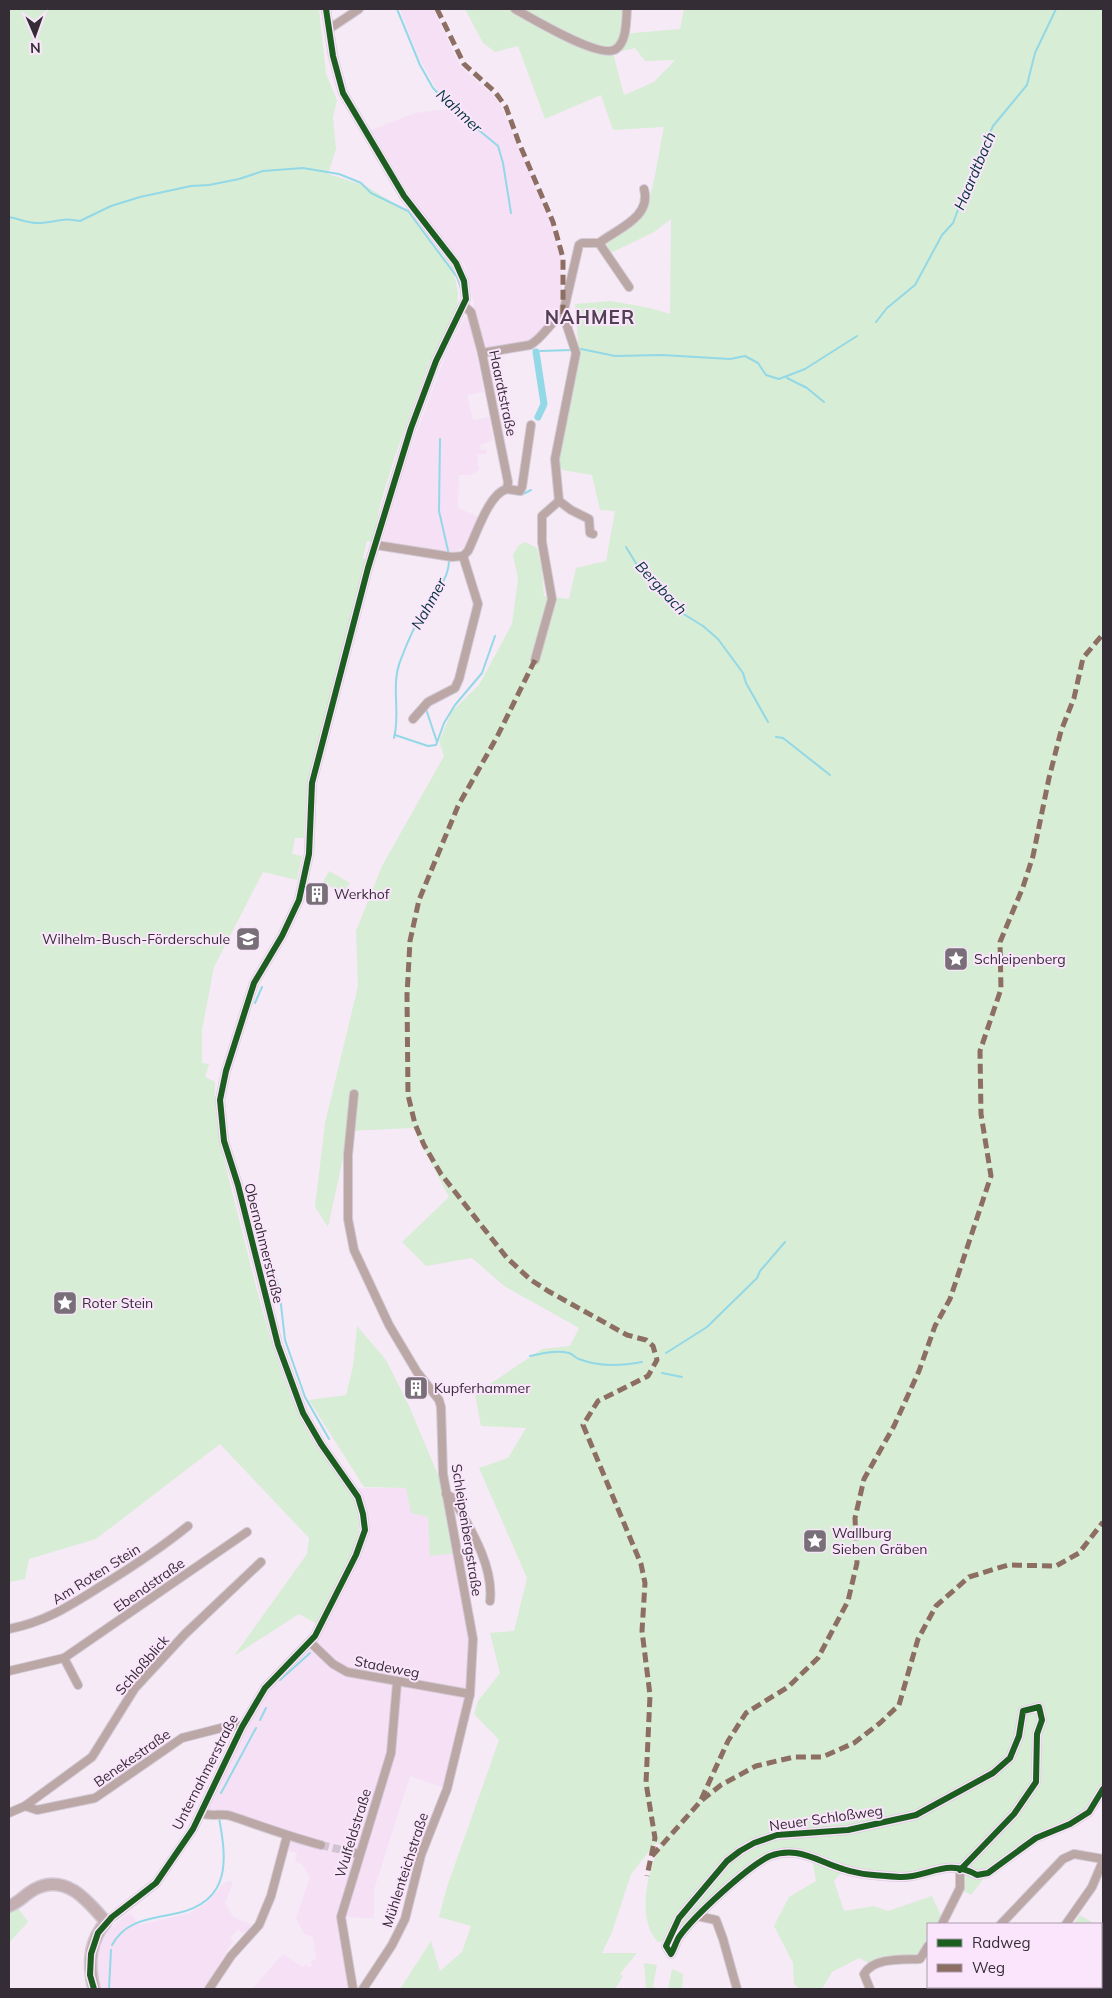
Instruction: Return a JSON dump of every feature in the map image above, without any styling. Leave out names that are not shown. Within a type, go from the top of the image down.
[{"type":"street","points":[[326,9],[333,56],[343,92],[404,196],[456,263],[465,287],[464,306]]},
{"type":"street","points":[[329,28],[359,9]]},
{"type":"street","points":[[514,9],[572,39],[606,52],[614,50],[622,40],[627,9]]},
{"type":"street","points":[[593,534],[590,533],[589,519],[571,510],[560,501],[555,459],[576,353],[563,314],[579,245],[586,242],[599,243],[617,232],[641,212],[647,198],[644,189]]},
{"type":"street","points":[[599,243],[629,287]]},
{"type":"street","name":"Haardtstraße","points":[[464,306],[471,312],[482,354],[508,489]]},
{"type":"street","name":"Obernahmerstraße","points":[[310,1642],[327,1614],[361,1546],[365,1530],[363,1514],[353,1488],[321,1444],[303,1413],[278,1345],[238,1185],[224,1141],[220,1100],[226,1071],[249,996],[300,900],[309,854],[312,782],[376,545],[414,419],[436,361],[464,306]]},
{"type":"street","points":[[482,354],[530,345],[536,342],[554,319],[563,314]]},
{"type":"street","name":"Haardtstraße","points":[[464,556],[497,494],[508,489],[520,491],[531,424]]},
{"type":"street","points":[[535,660],[552,599],[543,552],[542,516],[560,501]]},
{"type":"street","points":[[376,545],[450,557],[464,556],[478,604],[455,688],[428,702],[412,719]]},
{"type":"street","name":"Schleipenbergstraße","points":[[354,1094],[348,1155],[348,1210],[354,1250],[389,1325],[417,1372],[439,1400],[441,1407],[443,1474],[473,1639],[470,1694]]},
{"type":"street","points":[[446,1494],[453,1498],[481,1555],[491,1580],[490,1601]]},
{"type":"street","name":"Am Roten Stein","points":[[9,1629],[38,1622],[70,1607],[160,1549],[188,1526]]},
{"type":"street","name":"Ebendstraße","points":[[9,1671],[64,1658],[247,1532]]},
{"type":"street","name":"Schloßblick","points":[[25,1806],[92,1757],[135,1688],[185,1634],[261,1562]]},
{"type":"street","name":"Stadeweg","points":[[310,1642],[333,1664],[347,1672],[397,1683],[470,1694]]},
{"type":"street","name":"Unternahmerstraße","points":[[94,1989],[90,1974],[91,1954],[98,1933],[106,1922],[156,1883],[193,1829],[242,1727],[268,1682],[310,1642]]},
{"type":"street","points":[[64,1658],[78,1685]]},
{"type":"street","name":"Wulfeldstraße","points":[[353,1989],[341,1917],[391,1753],[397,1683]]},
{"type":"street","name":"Mühlenteichstraße","points":[[363,1989],[392,1945],[405,1920],[421,1855],[448,1789],[470,1694]]},
{"type":"street","name":"Neuer Schloßweg","points":[[697,1916],[678,1938],[671,1954],[666,1946],[679,1918],[727,1861],[740,1851],[754,1843],[777,1835],[848,1830],[916,1815],[993,1773],[1010,1758],[1019,1736],[1024,1711],[1039,1707],[1042,1720],[1037,1734],[1036,1782],[1014,1814],[960,1870]]},
{"type":"street","name":"Benekestraße","points":[[9,1813],[25,1806],[37,1810],[95,1798],[182,1738],[229,1726],[237,1725],[242,1727]]},
{"type":"street","points":[[697,1916],[750,1870],[770,1856],[786,1853],[798,1853],[844,1870],[875,1875],[903,1877],[940,1867],[960,1870],[967,1869],[977,1875],[988,1873],[1036,1838],[1070,1824],[1089,1812],[1103,1789]]},
{"type":"street","points":[[201,1813],[208,1816],[229,1815],[287,1836],[321,1845]]},
{"type":"street","points":[[209,1989],[231,1956],[259,1925],[271,1896],[287,1836]]},
{"type":"street","points":[[346,1851],[359,1854]]},
{"type":"street","points":[[1002,1923],[1063,1859],[1074,1854],[1089,1855],[1103,1860],[1092,1886],[1067,1923]]},
{"type":"street","points":[[942,1923],[960,1888],[960,1870]]},
{"type":"street","points":[[9,1906],[39,1887],[58,1885],[70,1888],[82,1895],[106,1922]]},
{"type":"street","points":[[697,1916],[716,1920],[737,1989]]},
{"type":"street","points":[[870,1989],[864,1974],[868,1967],[876,1963],[920,1959],[927,1948]]},
{"type":"shaded area","points":[[400,9],[434,9],[460,66],[494,96],[501,106],[552,223],[561,258],[562,307],[533,341],[484,349],[465,265],[420,210],[371,130],[415,113],[448,109],[419,58]]},
{"type":"shaded area","points":[[465,317],[468,319],[472,331],[484,392],[467,395],[473,420],[489,417],[493,440],[480,445],[481,450],[486,449],[487,453],[477,455],[479,470],[470,475],[459,475],[458,508],[479,517],[464,548],[453,552],[389,544],[383,539],[406,461],[446,354]]},
{"type":"shaded area","points":[[353,1488],[406,1488],[457,1553],[471,1625],[472,1678],[447,1789],[410,1776],[374,1890],[374,1918],[341,1917],[353,1989],[252,1989],[283,1954],[303,1967],[305,1965],[312,1967],[311,1961],[316,1960],[313,1937],[304,1934],[296,1918],[310,1877],[302,1864],[295,1862],[297,1853],[284,1849],[287,1836],[229,1815],[201,1813],[265,1688],[310,1642],[365,1530]]},
{"type":"shaded area","points":[[233,1882],[225,1903],[233,1917],[252,1925],[244,1934],[238,1929],[230,1938],[233,1941],[204,1989],[100,1989],[97,1964],[100,1945],[107,1932],[118,1921],[130,1913],[139,1925],[190,1913],[206,1904],[224,1883]]},
{"type":"green space","points":[[9,9],[319,9],[326,74],[337,100],[333,117],[336,149],[328,174],[366,186],[405,210],[453,268],[458,293],[457,309],[430,361],[395,456],[380,505],[373,542],[367,541],[363,558],[365,559],[365,567],[307,784],[304,838],[295,838],[292,854],[302,856],[297,880],[263,872],[214,967],[202,1030],[202,1063],[209,1064],[205,1077],[215,1082],[217,1118],[223,1153],[260,1303],[276,1354],[306,1429],[346,1485],[357,1509],[359,1523],[355,1546],[317,1624],[299,1614],[234,1656],[307,1554],[309,1538],[220,1444],[96,1539],[29,1559],[25,1579],[9,1582]]},
{"type":"green space","points":[[465,9],[508,9],[525,16],[526,9],[626,9],[622,34],[680,29],[684,9],[1103,9],[1103,1789],[1089,1812],[1036,1838],[988,1873],[971,1895],[962,1890],[960,1870],[903,1877],[844,1870],[834,1881],[844,1911],[874,1906],[888,1911],[932,1896],[942,1918],[939,1923],[927,1923],[927,1941],[917,1957],[871,1964],[859,1958],[832,1972],[822,1989],[799,1989],[794,1984],[793,1963],[774,1926],[789,1897],[816,1881],[812,1858],[799,1853],[770,1856],[702,1907],[670,1940],[658,1942],[651,1932],[647,1921],[646,1908],[648,1881],[661,1845],[656,1843],[631,1874],[612,1932],[602,1953],[637,1953],[620,1974],[623,1976],[615,1989],[400,1989],[431,1941],[440,1971],[462,1952],[471,1926],[439,1917],[447,1887],[499,1740],[474,1714],[478,1701],[500,1673],[490,1633],[514,1631],[527,1578],[479,1468],[508,1458],[526,1428],[481,1426],[475,1394],[542,1349],[570,1346],[579,1328],[504,1286],[472,1258],[426,1266],[402,1242],[449,1197],[413,1128],[349,1131],[328,1227],[315,1207],[325,1123],[358,986],[356,931],[382,866],[444,756],[439,741],[452,711],[479,685],[512,624],[518,579],[513,555],[518,546],[525,542],[537,548],[542,569],[544,596],[569,599],[576,568],[606,561],[615,511],[600,510],[592,475],[562,470],[557,457],[579,351],[575,304],[611,301],[650,308],[670,314],[671,219],[654,232],[611,253],[604,243],[630,227],[643,213],[653,184],[664,127],[613,130],[601,95],[545,119],[518,46],[495,52],[483,43]],"holes":[[[635,48],[645,61],[675,60],[654,82],[624,95],[613,53]]]},
{"type":"green space","points":[[329,871],[350,883],[343,894],[323,882]]},
{"type":"green space","points":[[357,1326],[386,1360],[409,1406],[446,1494],[457,1553],[430,1556],[428,1517],[411,1513],[406,1488],[364,1487],[309,1400],[346,1395],[353,1366]]},
{"type":"green space","points":[[19,1901],[18,1908],[28,1922],[9,1943],[9,1906]]},
{"type":"green space","points":[[1080,1915],[1093,1923],[1075,1923]]},
{"type":"green space","points":[[644,1963],[657,1965],[653,1987],[663,1989],[646,1989]]},
{"type":"green space","points":[[670,1968],[683,1974],[682,1989],[668,1989],[672,1969]]},
{"type":"green space","points":[[1014,1988],[1066,1988],[1064,1989],[1012,1989]]},
{"type":"waterway","name":"Nahmer","points":[[397,9],[420,65],[433,88],[451,107],[498,146],[503,163],[511,213]]},
{"type":"waterway","name":"Haardtbach","points":[[876,322],[887,308],[915,285],[942,235],[953,223],[971,175],[993,126],[1027,85],[1035,53],[1056,9]]},
{"type":"waterway","points":[[9,217],[37,223],[64,220],[80,221],[111,206],[140,197],[191,186],[209,185],[239,179],[263,171],[303,168],[339,174],[354,180],[361,183],[371,193],[408,211],[457,277],[461,288]]},
{"type":"waterway","name":"Haardtbach","points":[[581,349],[615,356],[662,355],[730,359],[745,356],[758,363],[766,375],[779,379],[805,369],[857,336]]},
{"type":"waterway","name":"Haardtbach","points":[[540,351],[572,350]]},
{"type":"waterway","points":[[536,352],[544,404],[538,417]]},
{"type":"waterway","points":[[787,378],[807,388],[824,402]]},
{"type":"waterway","name":"Nahmer","points":[[440,439],[439,511],[449,555]]},
{"type":"waterway","name":"Bergbach","points":[[521,495],[531,490]]},
{"type":"waterway","name":"Bergbach","points":[[626,547],[637,565],[647,571],[677,610],[703,626],[718,639],[743,673],[746,683],[768,722]]},
{"type":"waterway","name":"Nahmer","points":[[394,738],[398,669],[417,622],[444,580],[449,560]]},
{"type":"waterway","points":[[395,735],[428,746],[436,745],[444,723],[455,705],[482,673],[495,636]]},
{"type":"waterway","points":[[426,709],[437,742]]},
{"type":"waterway","name":"Bergbach","points":[[776,737],[783,738],[830,775]]},
{"type":"waterway","name":"Nahmer","points":[[255,1003],[262,987]]},
{"type":"waterway","name":"Nahmer","points":[[256,1208],[258,1229],[265,1250]]},
{"type":"waterway","points":[[666,1353],[707,1327],[757,1278],[760,1271],[785,1242]]},
{"type":"waterway","name":"Nahmer","points":[[273,1270],[279,1287],[285,1340],[305,1397],[329,1439]]},
{"type":"waterway","points":[[530,1356],[559,1352],[569,1353],[587,1362],[602,1365],[642,1362]]},
{"type":"waterway","points":[[662,1373],[682,1377]]},
{"type":"waterway","name":"Nahmer","points":[[280,1680],[310,1653]]},
{"type":"waterway","name":"Nahmer","points":[[260,1720],[266,1708]]},
{"type":"waterway","name":"Nahmer","points":[[221,1793],[256,1728]]},
{"type":"waterway","name":"Nahmer","points":[[112,1945],[118,1936],[132,1925],[149,1919],[178,1913],[195,1907],[208,1899],[216,1889],[224,1863],[219,1818]]},
{"type":"waterway","name":"Nahmer","points":[[109,1989],[111,1950]]},
{"type":"tunnel","points":[[321,1845],[346,1851]]},
{"type":"marked path","points":[[437,9],[464,64],[495,92],[506,107],[519,143],[553,222],[563,258],[563,314]]},
{"type":"marked path","points":[[652,1856],[700,1802],[728,1741],[746,1713],[788,1687],[818,1658],[848,1601],[857,1563],[855,1518],[864,1479],[894,1426],[919,1371],[935,1326],[950,1299],[991,1176],[981,1114],[980,1051],[1001,989],[1000,942],[1023,887],[1033,856],[1049,778],[1061,731],[1074,698],[1083,658],[1103,634]]},
{"type":"marked path","points":[[535,660],[497,737],[458,806],[419,900],[410,941],[407,995],[408,1095],[415,1124],[424,1145],[441,1174],[507,1258],[531,1280],[548,1291],[627,1335],[646,1340],[653,1346],[657,1360],[648,1376],[598,1401],[583,1425],[641,1564],[645,1583],[642,1631],[650,1695],[646,1783],[655,1838],[647,1876]]},
{"type":"marked path","points":[[702,1800],[721,1785],[756,1766],[794,1757],[822,1757],[854,1743],[899,1705],[918,1639],[936,1606],[969,1577],[1008,1565],[1056,1566],[1079,1553],[1103,1522]]},
{"type":"cycle path","points":[[94,1989],[90,1975],[91,1954],[98,1933],[112,1917],[156,1883],[193,1829],[242,1727],[265,1688],[315,1636],[356,1555],[365,1530],[358,1497],[321,1444],[303,1413],[278,1345],[238,1185],[224,1141],[220,1100],[226,1071],[254,983],[282,936],[299,900],[309,854],[312,783],[368,568],[411,428],[436,361],[466,299],[464,281],[456,263],[404,196],[343,93],[333,56],[326,9]]},
{"type":"cycle path","points":[[960,1870],[1014,1814],[1036,1782],[1037,1734],[1042,1720],[1039,1707],[1023,1711],[1019,1736],[1010,1758],[993,1773],[916,1815],[848,1830],[777,1835],[754,1843],[740,1851],[727,1861],[679,1918],[666,1946],[671,1954],[679,1937],[708,1905],[748,1870],[770,1856],[796,1853],[850,1871],[878,1876],[900,1877],[919,1875],[947,1868],[956,1868],[966,1870],[977,1875],[988,1873],[1036,1838],[1070,1824],[1089,1812],[1103,1789]]},
{"type":"place","name":"Werkhof","points":[[317,894]]},
{"type":"place","name":"Wilhelm-Busch-Förderschule","points":[[248,939]]},
{"type":"place","name":"Schleipenberg","points":[[956,959]]},
{"type":"place","name":"Roter Stein","points":[[65,1303]]},
{"type":"place","name":"Kupferhammer","points":[[416,1388]]},
{"type":"place","name":"Wallburg Sieben Gräben","points":[[815,1541]]},
{"type":"district","name":"NAHMER","points":[[590,317]]}]
